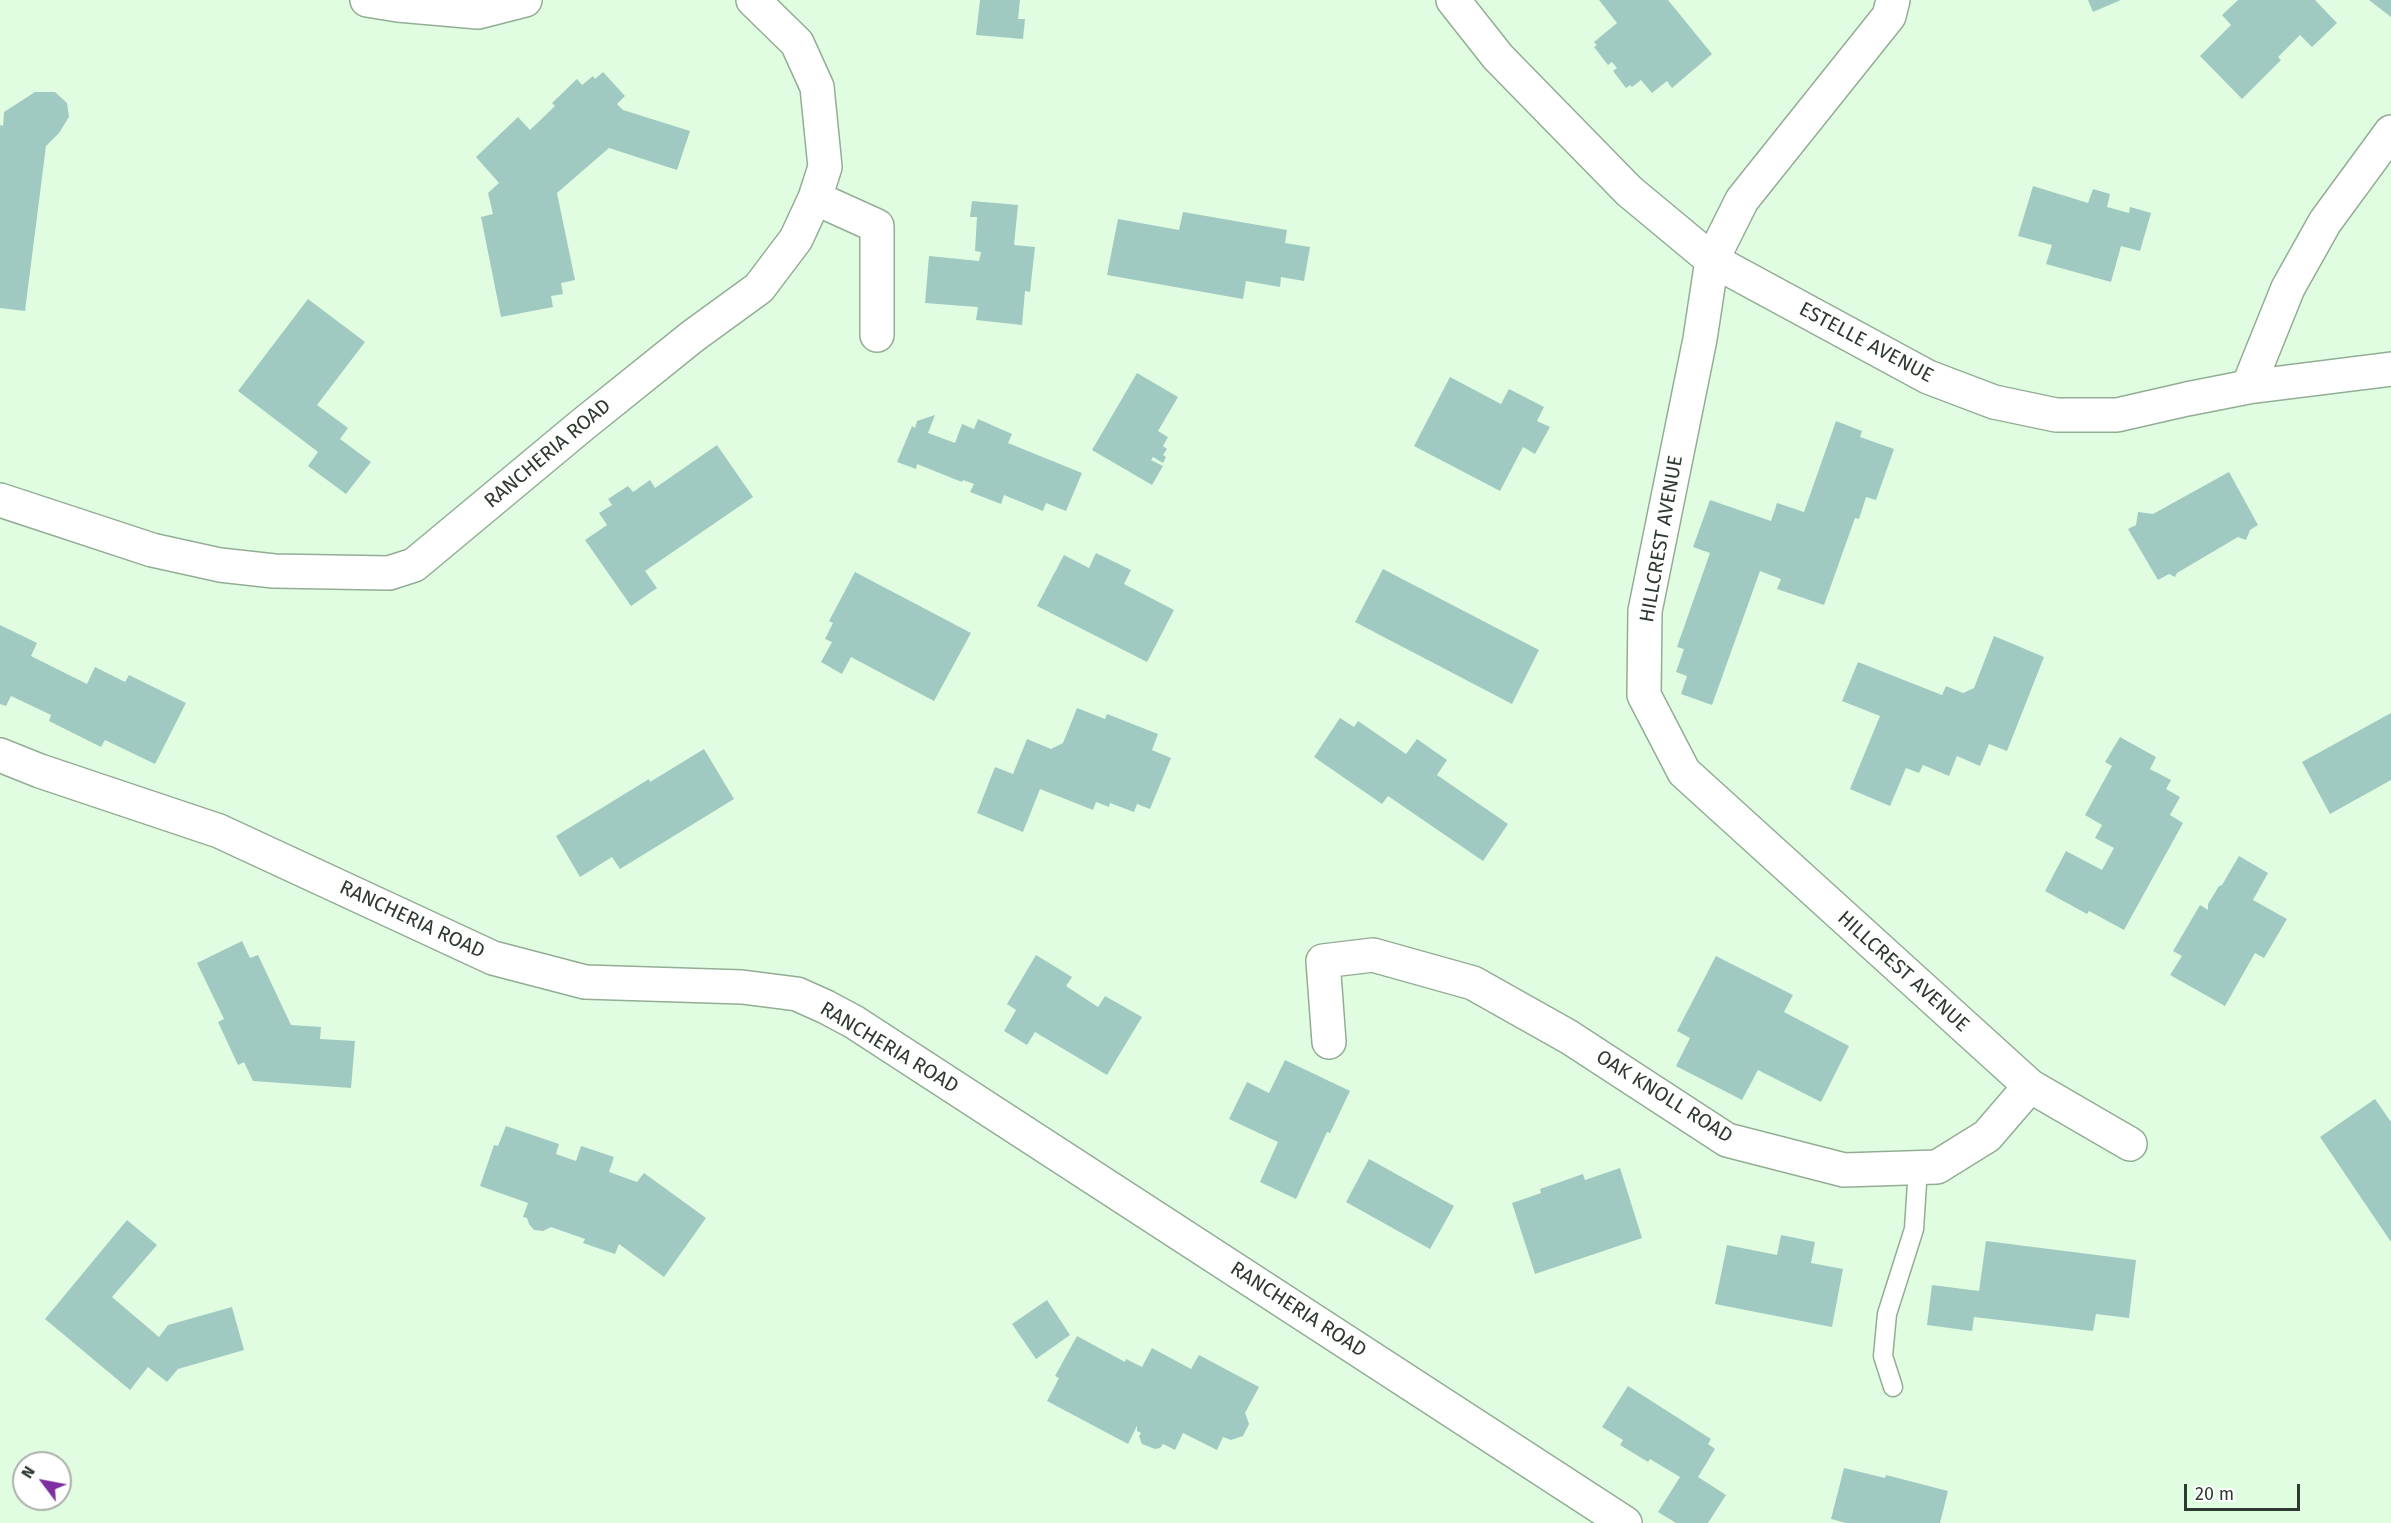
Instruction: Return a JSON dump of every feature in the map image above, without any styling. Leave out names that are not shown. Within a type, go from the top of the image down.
[{"type":"street","points":[[368,0],[478,12],[525,0]]},
{"type":"street","name":"RANCHERIA ROAD","points":[[0,500],[152,550],[220,566],[274,572],[389,573],[414,566],[591,418],[693,336],[759,288],[796,239],[815,198],[825,167],[817,87],[796,42],[753,0]]},
{"type":"street","name":"ESTELLE AVENUE","points":[[1453,0],[1498,57],[1629,190],[1712,260],[1928,377],[1994,402],[2056,415],[2118,415],[2248,387],[2391,369]]},
{"type":"street","name":"HILLCREST AVENUE","points":[[1893,0],[1889,16],[1742,200],[1712,260],[1700,339],[1646,611],[1644,695],[1684,772],[2030,1086]]},
{"type":"street","points":[[2248,387],[2288,288],[2325,222],[2391,132]]},
{"type":"street","points":[[815,198],[877,226],[878,335]]},
{"type":"street","name":"RANCHERIA ROAD","points":[[0,755],[40,771],[219,831],[493,958],[585,982],[742,987],[797,994],[825,1007],[854,1022],[1625,1523]]},
{"type":"street","name":"OAK KNOLL ROAD","points":[[1329,1042],[1323,961],[1373,955],[1473,983],[1569,1037],[1727,1140],[1844,1170],[1937,1167],[1987,1136],[2030,1086]]},
{"type":"street","points":[[2030,1086],[2130,1143]]},
{"type":"lane","points":[[1893,1387],[1883,1356],[1887,1314],[1914,1229],[1918,1168]]},
{"type":"building","points":[[980,0],[1020,0],[1018,19],[1025,19],[1023,39],[976,35]]},
{"type":"building","points":[[1599,0],[1668,0],[1712,54],[1672,88],[1667,81],[1652,93],[1641,80],[1632,87],[1630,85],[1626,88],[1613,71],[1617,68],[1612,62],[1608,65],[1594,47],[1597,45],[1594,42],[1617,23]]},
{"type":"building","points":[[2088,0],[2121,0],[2093,12]]},
{"type":"building","points":[[2238,0],[2315,0],[2337,23],[2312,47],[2300,35],[2278,57],[2281,60],[2242,99],[2200,56],[2231,25],[2222,15]]},
{"type":"building","points":[[2369,0],[2391,0],[2391,17]]},
{"type":"building","points":[[603,72],[625,96],[617,104],[623,110],[690,131],[677,170],[609,148],[557,193],[575,280],[561,283],[563,294],[551,296],[553,307],[501,317],[481,217],[493,214],[488,193],[499,183],[476,157],[518,117],[530,130],[555,106],[552,103],[577,79],[582,85],[593,76],[595,79]]},
{"type":"building","points":[[35,92],[55,92],[67,103],[69,117],[59,133],[46,146],[25,311],[0,308],[0,125],[3,126],[4,112]]},
{"type":"building","points":[[2033,186],[2088,203],[2093,189],[2110,194],[2107,207],[2129,213],[2130,207],[2151,213],[2140,251],[2121,246],[2111,282],[2046,264],[2052,245],[2018,236]]},
{"type":"building","points":[[972,201],[1018,205],[1014,245],[1035,247],[1030,292],[1025,291],[1022,325],[976,320],[978,307],[925,303],[929,256],[979,261],[981,252],[975,251],[977,217],[970,217]]},
{"type":"building","points":[[1183,212],[1287,230],[1285,243],[1310,247],[1304,281],[1281,277],[1280,287],[1246,281],[1243,299],[1107,275],[1118,219],[1179,230]]},
{"type":"building","points":[[308,299],[365,342],[317,405],[348,428],[340,439],[371,462],[346,494],[308,466],[318,452],[238,391]]},
{"type":"building","points":[[1137,373],[1178,397],[1158,431],[1168,437],[1163,446],[1167,449],[1163,455],[1166,457],[1163,463],[1153,457],[1151,460],[1163,466],[1152,485],[1092,450]]},
{"type":"building","points":[[1450,377],[1501,404],[1509,389],[1544,407],[1537,421],[1550,427],[1535,454],[1523,447],[1500,491],[1414,446]]},
{"type":"building","points":[[935,415],[928,433],[955,443],[962,424],[974,429],[978,419],[1012,434],[1008,443],[1082,473],[1066,511],[1046,503],[1043,511],[1004,495],[1001,504],[970,492],[974,484],[963,480],[962,482],[917,464],[916,469],[897,462],[912,426],[915,428],[917,421]]},
{"type":"building","points":[[1836,421],[1862,431],[1860,437],[1894,449],[1876,500],[1866,497],[1859,519],[1855,518],[1824,605],[1777,589],[1781,579],[1760,571],[1712,705],[1681,694],[1687,676],[1676,672],[1684,649],[1677,647],[1710,553],[1693,547],[1710,500],[1771,521],[1777,503],[1804,512]]},
{"type":"building","points":[[717,445],[753,497],[645,571],[657,588],[631,606],[585,540],[607,525],[599,513],[612,505],[608,499],[628,486],[633,492],[650,480],[655,488]]},
{"type":"building","points":[[2229,472],[2258,525],[2250,530],[2246,540],[2238,537],[2177,573],[2175,577],[2169,574],[2158,580],[2128,529],[2136,525],[2138,512],[2153,514]]},
{"type":"building","points":[[1096,553],[1131,570],[1124,584],[1174,610],[1147,662],[1037,606],[1064,555],[1089,568]]},
{"type":"building","points":[[1383,569],[1539,650],[1512,704],[1355,622]]},
{"type":"building","points":[[855,572],[971,633],[934,701],[851,657],[842,674],[821,662],[832,642],[825,639],[833,623],[829,621]]},
{"type":"building","points":[[0,625],[37,643],[31,656],[87,684],[95,667],[125,682],[129,675],[186,703],[155,764],[105,740],[101,747],[49,721],[51,715],[11,696],[6,706],[0,704]]},
{"type":"building","points":[[1994,636],[2044,657],[2007,751],[1989,744],[1980,766],[1957,756],[1949,776],[1923,765],[1919,773],[1906,768],[1890,806],[1850,789],[1880,716],[1842,701],[1858,662],[1942,695],[1946,686],[1963,693],[1974,688]]},
{"type":"building","points":[[1077,708],[1105,719],[1107,714],[1158,734],[1152,750],[1171,758],[1150,809],[1137,804],[1134,812],[1110,803],[1109,807],[1096,802],[1093,810],[1040,789],[1023,832],[977,813],[995,767],[1013,774],[1027,739],[1051,749],[1063,743]]},
{"type":"building","points":[[2391,713],[2391,780],[2330,814],[2302,762]]},
{"type":"building","points":[[1340,718],[1354,727],[1358,721],[1406,754],[1417,739],[1447,760],[1437,775],[1508,824],[1483,861],[1388,796],[1382,804],[1314,757]]},
{"type":"building","points":[[2120,737],[2156,757],[2150,769],[2171,780],[2166,789],[2180,797],[2170,815],[2183,823],[2124,930],[2089,911],[2087,914],[2045,891],[2066,851],[2102,870],[2114,848],[2095,838],[2102,825],[2085,815],[2112,766],[2105,762]]},
{"type":"building","points":[[704,749],[734,799],[620,869],[612,857],[580,877],[556,836],[649,779],[650,782]]},
{"type":"building","points":[[2239,856],[2268,873],[2253,900],[2287,919],[2264,958],[2255,953],[2225,1006],[2170,975],[2182,956],[2173,951],[2200,905],[2208,910],[2208,904]]},
{"type":"building","points":[[242,941],[250,958],[258,955],[291,1025],[321,1027],[320,1039],[355,1041],[351,1088],[253,1081],[244,1062],[238,1065],[218,1022],[224,1019],[197,963]]},
{"type":"building","points":[[1036,955],[1072,977],[1066,986],[1098,1007],[1105,996],[1142,1017],[1107,1075],[1035,1032],[1027,1045],[1004,1031],[1016,1010],[1007,1004]]},
{"type":"building","points":[[1716,956],[1793,995],[1784,1012],[1849,1046],[1821,1102],[1758,1070],[1742,1100],[1676,1066],[1690,1038],[1677,1031]]},
{"type":"building","points":[[1285,1060],[1350,1091],[1330,1133],[1327,1132],[1296,1199],[1260,1182],[1278,1142],[1229,1119],[1247,1082],[1269,1093]]},
{"type":"building","points":[[2375,1099],[2391,1122],[2391,1242],[2320,1137]]},
{"type":"building","points":[[506,1126],[559,1144],[556,1154],[576,1161],[581,1146],[614,1157],[609,1172],[637,1182],[644,1173],[706,1218],[664,1277],[619,1244],[615,1254],[583,1243],[585,1239],[551,1227],[543,1231],[534,1230],[527,1218],[523,1217],[528,1203],[480,1186],[494,1145],[498,1146]]},
{"type":"building","points":[[1369,1159],[1454,1206],[1430,1249],[1346,1202]]},
{"type":"building","points":[[1620,1168],[1642,1238],[1535,1274],[1512,1203],[1541,1193],[1540,1189],[1583,1174],[1585,1180]]},
{"type":"building","points":[[127,1220],[157,1245],[112,1297],[159,1337],[168,1325],[232,1307],[244,1350],[178,1369],[167,1382],[148,1367],[130,1390],[45,1319]]},
{"type":"building","points":[[1781,1235],[1815,1242],[1811,1263],[1843,1269],[1832,1327],[1715,1304],[1727,1245],[1777,1255]]},
{"type":"building","points":[[1986,1241],[2136,1260],[2129,1318],[2096,1314],[2093,1331],[1974,1317],[1972,1331],[1927,1325],[1932,1285],[1979,1291]]},
{"type":"building","points":[[1047,1300],[1070,1335],[1036,1359],[1012,1324]]},
{"type":"building","points":[[1077,1336],[1125,1362],[1126,1359],[1142,1367],[1152,1348],[1191,1369],[1199,1355],[1259,1387],[1245,1413],[1249,1424],[1243,1436],[1231,1440],[1223,1437],[1217,1450],[1183,1433],[1175,1450],[1163,1444],[1160,1448],[1155,1449],[1142,1444],[1139,1436],[1141,1433],[1137,1431],[1137,1426],[1128,1444],[1047,1401],[1059,1378],[1055,1376]]},
{"type":"building","points":[[1628,1386],[1711,1439],[1708,1444],[1715,1449],[1698,1477],[1726,1495],[1708,1523],[1676,1523],[1658,1512],[1680,1477],[1650,1459],[1648,1462],[1620,1445],[1623,1440],[1602,1427]]},
{"type":"building","points":[[1844,1468],[1885,1478],[1886,1475],[1948,1491],[1940,1523],[1846,1523],[1831,1519]]}]
